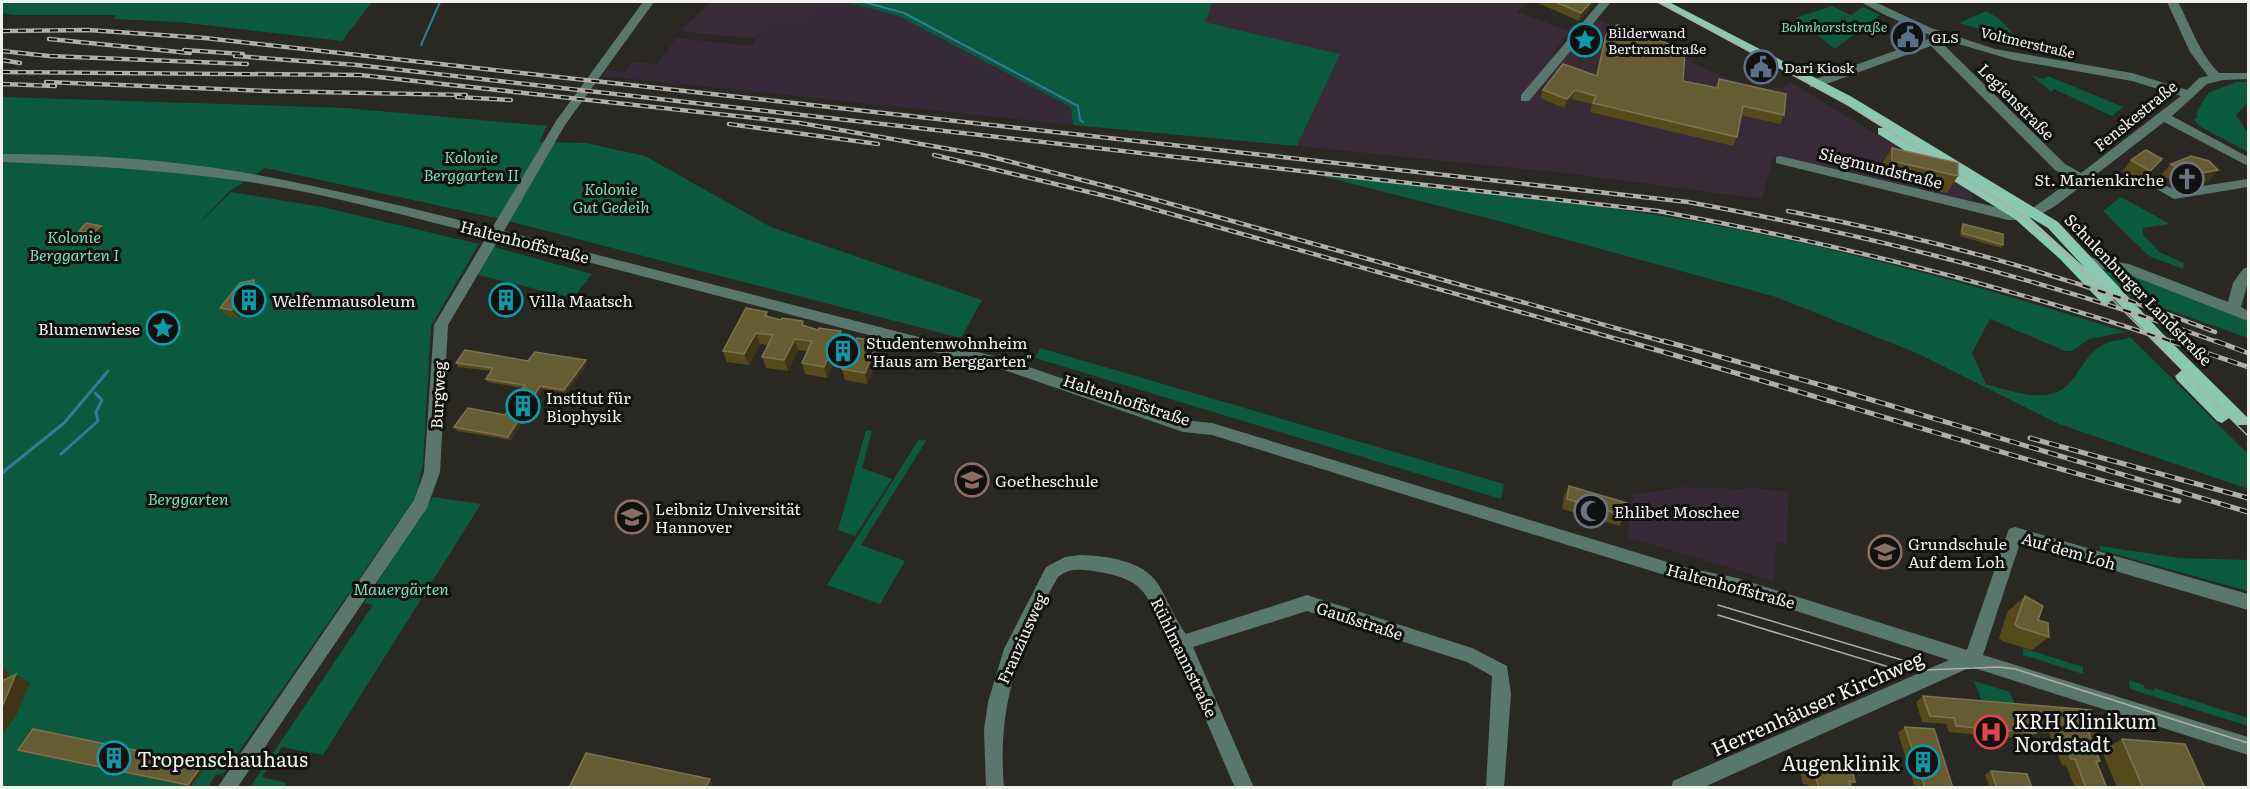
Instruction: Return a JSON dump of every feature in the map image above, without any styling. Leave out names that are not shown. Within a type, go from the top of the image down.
[{"type":"main road","name":"Schulenburger Landstraße","points":[[1662,2],[1848,100],[2056,228],[2158,338],[2245,420]]},
{"type":"main road","name":"Schulenburger Landstraße","points":[[1814,84],[1849,110],[2020,216],[2065,256],[2222,417]]},
{"type":"street","name":"Burgweg","points":[[226,788],[421,503],[432,472],[441,325],[560,124],[648,2]]},
{"type":"street","points":[[1525,98],[1605,2]]},
{"type":"street","name":"Voltmerstraße","points":[[1867,2],[1939,39],[2032,61],[2148,80],[2187,94]]},
{"type":"street","points":[[2173,2],[2192,39],[2200,62],[2213,77],[2248,76]]},
{"type":"street","points":[[1814,84],[1939,39]]},
{"type":"street","name":"Legienstraße","points":[[1939,39],[2060,167],[2081,178]]},
{"type":"street","name":"Fenskestraße","points":[[2020,216],[2035,213],[2163,116],[2195,85],[2213,77]]},
{"type":"street","points":[[2163,116],[2248,162]]},
{"type":"street","name":"Haltenhoffstraße","points":[[2,158],[112,163],[245,177],[495,232],[1040,375],[1059,376],[1187,416],[1212,429],[1684,574],[1748,588],[2248,746]]},
{"type":"street","name":"Siegmundstraße","points":[[1780,160],[2020,216]]},
{"type":"street","points":[[2161,188],[2174,195],[2248,183]]},
{"type":"street","points":[[1974,207],[1983,194]]},
{"type":"street","points":[[2087,262],[2124,267],[2248,316]]},
{"type":"street","points":[[2233,309],[2240,284],[2248,272]]},
{"type":"street","name":"Auf dem Loh","points":[[1972,658],[1979,646],[2015,534],[2248,602]]},
{"type":"street","name":"Rühlmannstraße","points":[[1059,565],[1081,562],[1120,566],[1135,571],[1149,583],[1174,633],[1182,644],[1245,788]]},
{"type":"street","name":"Franziusweg","points":[[995,788],[991,741],[998,691],[1014,646],[1046,581],[1059,565]]},
{"type":"street","name":"Gaußstraße","points":[[1182,644],[1307,603],[1472,656],[1501,672],[1502,694],[1495,788]]},
{"type":"street","name":"Herrenhäuser Kirchweg","points":[[1680,788],[1972,658]]},
{"type":"shaded area","points":[[711,2],[824,2],[800,27],[773,21],[767,28],[763,28],[756,39],[679,31]]},
{"type":"shaded area","points":[[824,2],[846,2],[899,16],[1071,107],[1073,125],[603,76],[607,70],[625,72],[632,62],[658,64],[676,38],[752,46],[763,28],[772,21],[800,27]]},
{"type":"shaded area","points":[[1213,2],[1521,2],[1526,4],[1517,12],[1570,31],[1553,54],[1560,56],[1592,17],[1667,48],[1705,69],[1764,94],[1790,82],[1972,192],[1974,199],[1962,202],[1773,158],[1762,199],[1573,174],[1297,146],[1339,54],[1205,22]]},
{"type":"shaded area","points":[[1683,487],[1742,489],[1749,487],[1789,492],[1786,544],[1776,541],[1774,581],[1627,537],[1633,495]]},
{"type":"green space","points":[[2,2],[372,2],[342,41],[179,22],[114,19],[116,15],[15,15],[2,13]]},
{"type":"green space","points":[[846,2],[1213,2],[1205,22],[1340,54],[1297,146],[1073,125],[1071,107],[899,16]]},
{"type":"green space","name":"Bohnhorststraße","points":[[1832,6],[1851,15],[1863,7],[1880,15],[1835,49],[1795,18]]},
{"type":"green space","points":[[1986,11],[1998,18],[2020,40],[1959,23]]},
{"type":"green space","points":[[2031,75],[2043,79],[2048,76],[2123,107],[2112,116],[2054,89],[2051,92]]},
{"type":"green space","points":[[2236,82],[2248,82],[2248,102],[2236,115],[2248,133],[2248,152],[2199,126],[2194,119],[2198,117],[2196,113],[2208,93]]},
{"type":"green space","name":"Berggarten","points":[[2,97],[346,108],[547,126],[539,142],[586,143],[645,156],[771,227],[982,300],[961,338],[496,218],[265,168],[230,191],[187,235],[231,192],[322,207],[479,244],[431,326],[423,464],[415,498],[224,773],[216,775],[209,785],[211,787],[2,787]]},
{"type":"green space","points":[[1310,173],[1563,202],[1664,216],[1766,235],[1921,272],[2126,332],[2089,339],[2072,351],[2065,351],[1990,319],[1972,353],[1986,384],[2021,393],[2044,395],[2065,388],[2090,356],[2107,342],[2130,337],[2248,454],[2248,489],[2059,424],[1919,354],[1776,297],[1506,223]]},
{"type":"green space","points":[[2121,197],[2170,224],[2143,228],[2143,234],[2159,252],[2184,263],[2183,269],[2149,256],[2103,211]]},
{"type":"green space","points":[[494,247],[592,274],[573,298],[478,275]]},
{"type":"green space","points":[[2097,263],[2248,316],[2248,338],[2121,293]]},
{"type":"green space","points":[[1040,348],[1504,484],[1501,499],[1035,358]]},
{"type":"green space","points":[[866,430],[872,431],[862,468],[892,479],[855,536],[838,530]]},
{"type":"green space","points":[[919,439],[926,441],[861,545],[905,561],[880,604],[827,585]]},
{"type":"green space","name":"Mauergärten","points":[[433,497],[481,504],[323,755],[282,747],[262,777],[287,783],[284,787],[250,787],[373,605],[364,603]]},
{"type":"green space","points":[[2100,546],[2180,558],[2248,560],[2248,591],[2100,550]]},
{"type":"green space","points":[[2023,648],[2083,667],[2083,674],[2023,655]]},
{"type":"green space","points":[[2129,680],[2144,685],[2144,688],[2154,691],[2154,688],[2248,718],[2248,726],[2130,689]]},
{"type":"green space","points":[[1974,681],[2010,692],[2017,710],[1984,707]]},
{"type":"building","points":[[1556,2],[1591,2],[1581,13]]},
{"type":"building","points":[[1617,25],[1629,27],[1685,51],[1683,81],[1718,88],[1719,79],[1786,94],[1784,115],[1743,106],[1737,137],[1593,103],[1596,96],[1575,90],[1567,99],[1543,90],[1563,64],[1597,76],[1606,35]]},
{"type":"building","points":[[1892,148],[1958,163],[1958,176],[1892,161]]},
{"type":"building","points":[[2146,150],[2162,159],[2150,171],[2131,160]]},
{"type":"building","points":[[2191,156],[2209,161],[2218,170],[2192,175],[2171,164]]},
{"type":"building","points":[[86,223],[101,226],[93,233],[79,231]]},
{"type":"building","points":[[1963,224],[2003,234],[2003,245],[1962,233]]},
{"type":"building","points":[[254,280],[255,287],[232,310],[220,308],[240,283]]},
{"type":"building","name":"Villa Maatsch","points":[[499,289],[518,293],[509,305],[490,301]]},
{"type":"building","points":[[746,308],[767,312],[765,316],[781,320],[782,318],[803,321],[802,325],[818,330],[819,328],[841,331],[839,335],[856,340],[857,338],[878,341],[865,373],[842,369],[852,347],[834,345],[824,367],[802,363],[812,341],[795,339],[784,360],[762,357],[773,335],[756,333],[744,354],[723,351]]},
{"type":"building","points":[[465,350],[528,361],[535,352],[586,360],[564,390],[540,386],[508,437],[454,427],[468,408],[505,415],[525,385],[486,379],[493,368],[456,363]]},
{"type":"building","points":[[1569,486],[1627,503],[1625,516],[1567,499]]},
{"type":"building","points":[[2025,596],[2043,606],[2038,620],[2048,623],[2049,637],[2015,624]]},
{"type":"building","points":[[16,674],[2,707],[2,681]]},
{"type":"building","points":[[1923,696],[2091,710],[2100,731],[2087,729],[2100,761],[2096,761],[2107,788],[2086,788],[2075,759],[2071,759],[2058,727],[2033,724],[2036,733],[1956,726],[1954,718],[1930,716]]},
{"type":"building","points":[[1905,727],[1934,729],[1953,788],[1925,788]]},
{"type":"building","points":[[33,729],[203,764],[188,785],[18,750]]},
{"type":"building","points":[[2122,739],[2185,744],[2205,788],[2143,788]]},
{"type":"building","points":[[586,753],[710,779],[706,788],[569,788]]},
{"type":"building","points":[[1807,765],[1852,769],[1855,782],[1849,781],[1851,788],[1819,788],[1816,778],[1810,778]]},
{"type":"building","points":[[1991,771],[2027,774],[2032,788],[1997,788]]},
{"type":"waterway","points":[[421,45],[440,2]]},
{"type":"waterway","points":[[864,2],[904,13],[1078,106],[1080,120],[1083,122]]},
{"type":"waterway","points":[[2,473],[64,423],[108,371]]},
{"type":"waterway","points":[[61,454],[98,421],[96,412],[102,400],[95,393]]},
{"type":"tram line","points":[[1659,2],[1848,105],[2024,216],[2073,260],[2248,436]]},
{"type":"tram line","points":[[1718,605],[1922,666]]},
{"type":"tram line","points":[[1718,615],[1902,671],[1999,667],[2015,669],[2248,743]]},
{"type":"railway","points":[[2,31],[88,30],[205,38],[1688,202],[1823,229],[1957,261],[2089,299],[2220,343]]},
{"type":"railway","points":[[49,39],[190,53]]},
{"type":"railway","points":[[184,50],[243,54]]},
{"type":"railway","points":[[2,51],[49,56],[247,64]]},
{"type":"railway","points":[[235,56],[357,65],[1658,211],[1789,237],[1919,268],[2048,303],[2176,343]]},
{"type":"railway","points":[[2,60],[20,63]]},
{"type":"railway","points":[[2,72],[360,75],[800,123],[984,155],[1121,190],[1669,343]]},
{"type":"railway","points":[[46,82],[267,91],[466,95]]},
{"type":"railway","points":[[2,84],[55,86]]},
{"type":"railway","points":[[457,97],[511,100]]},
{"type":"railway","points":[[729,124],[878,144]]},
{"type":"railway","points":[[934,155],[1114,198],[1631,343]]},
{"type":"railway","points":[[1788,211],[1951,247],[2057,277],[2215,332]]},
{"type":"railway","points":[[1625,341],[2040,463],[2179,501]]},
{"type":"railway","points":[[1664,341],[1835,389],[2248,512]]},
{"type":"railway","points":[[2171,341],[2248,367]]},
{"type":"railway","points":[[2216,341],[2248,353]]},
{"type":"railway","points":[[2030,438],[2248,498]]},
{"type":"place","name":"GLS","points":[[1908,37]]},
{"type":"place","name":"Bilderwand Bertramstraße","points":[[1585,40]]},
{"type":"place","name":"Dari Kiosk","points":[[1761,67]]},
{"type":"place","name":"St. Marienkirche","points":[[2187,179]]},
{"type":"place","name":"Welfenmausoleum","points":[[249,300]]},
{"type":"place","name":"Villa Maatsch","points":[[506,300]]},
{"type":"place","name":"Blumenwiese","points":[[163,328]]},
{"type":"place","name":"Studentenwohnheim \"Haus am Berggarten\"","points":[[843,351]]},
{"type":"place","name":"Institut für Biophysik","points":[[523,406]]},
{"type":"place","name":"Goetheschule","points":[[972,480]]},
{"type":"place","name":"Ehlibet Moschee","points":[[1591,511]]},
{"type":"place","name":"Leibniz Universität Hannover","points":[[632,517]]},
{"type":"place","name":"Grundschule Auf dem Loh","points":[[1885,552]]},
{"type":"place","name":"KRH Klinikum Nordstadt","points":[[1991,732]]},
{"type":"place","name":"Tropenschauhaus","points":[[114,758]]},
{"type":"place","name":"Augenklinik","points":[[1923,762]]},
{"type":"park label","name":"Kolonie Berggarten II","points":[[471,165]]},
{"type":"park label","name":"Kolonie Gut Gedeih","points":[[611,197]]},
{"type":"park label","name":"Kolonie Berggarten I","points":[[74,245]]}]
